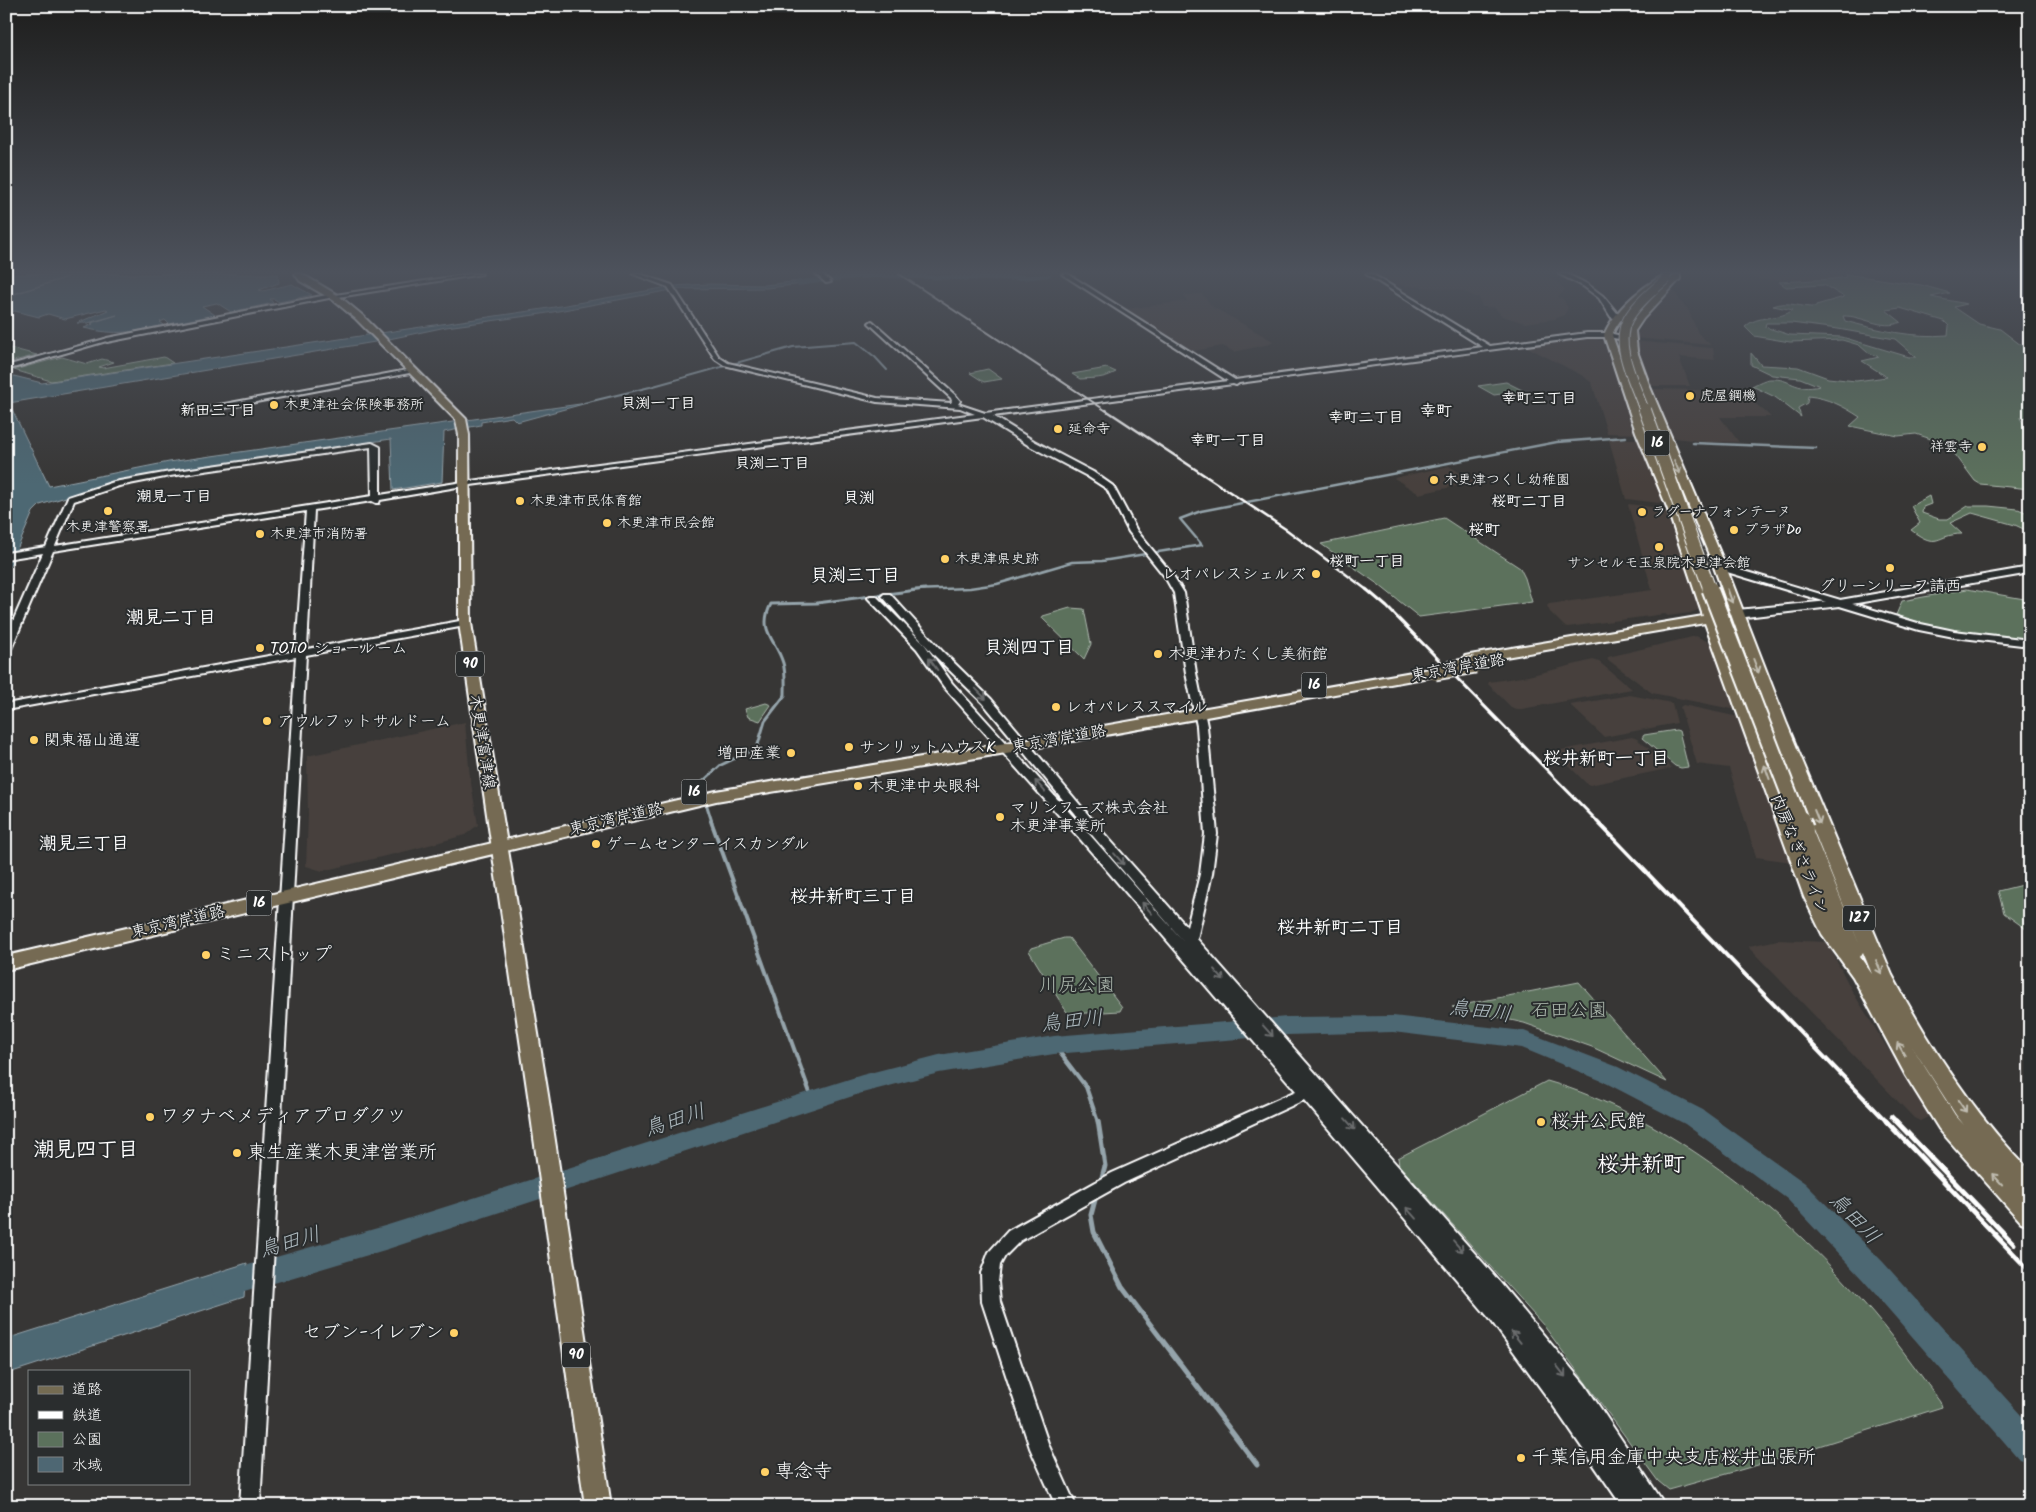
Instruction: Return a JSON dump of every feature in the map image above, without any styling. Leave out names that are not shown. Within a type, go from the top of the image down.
[{"type":"highway","name":"16","points":[[1611,345],[1640,432],[1644,436]]},
{"type":"highway","name":"16","points":[[1614,345],[1644,436],[1673,507],[1724,620]]},
{"type":"highway","name":"16","points":[[1622,345],[1622,350],[1724,620]]},
{"type":"highway","name":"16","points":[[1631,345],[1652,404],[1720,567],[1724,620]]},
{"type":"highway","name":"東京湾岸道路","points":[[6,963],[288,892],[498,842],[716,796],[1010,741],[1724,620]]},
{"type":"highway","name":"127","points":[[1724,620],[1803,829],[1861,973]]},
{"type":"highway","name":"内房なぎさライン","points":[[1724,620],[1813,897],[1832,934],[1861,973],[1914,1070],[1947,1122],[2030,1215]]},
{"type":"highway","name":"内房なぎさライン","points":[[1724,620],[1778,722],[1879,967],[1904,1017],[1966,1112],[2006,1163],[2030,1187]]},
{"type":"highway","name":"東京湾岸道路","points":[[6,953],[288,892]]},
{"type":"main road","name":"木更津富津線","points":[[387,345],[462,424],[465,623],[598,1506]]},
{"type":"main road","points":[[1724,620],[1827,607],[1840,603],[2029,570]]},
{"type":"street","points":[[6,367],[90,345]]},
{"type":"street","points":[[708,345],[718,358],[728,365],[877,400],[953,405],[985,416],[1090,474],[1110,488],[1132,532],[1169,576],[1179,594],[1199,709],[1207,772],[1211,834],[1206,874],[1184,943]]},
{"type":"street","points":[[896,345],[954,397],[956,401],[953,405]]},
{"type":"street","points":[[1177,345],[1236,382]]},
{"type":"street","points":[[1483,345],[1489,348]]},
{"type":"street","points":[[6,556],[463,486],[985,416],[1067,403],[1113,400],[1520,345]]},
{"type":"street","points":[[198,411],[413,371]]},
{"type":"street","points":[[1099,394],[1113,400]]},
{"type":"street","points":[[1067,403],[1078,400],[1113,400]]},
{"type":"street","points":[[985,416],[1079,401],[1091,406]]},
{"type":"street","points":[[6,649],[71,499],[117,484],[170,474],[372,445],[376,447],[376,500]]},
{"type":"street","points":[[250,1506],[267,1249],[310,510]]},
{"type":"street","points":[[6,560],[22,555]]},
{"type":"street","points":[[1720,567],[1919,627],[1946,633],[2030,643]]},
{"type":"street","points":[[886,596],[900,608],[939,654],[987,701],[1010,741],[1242,1009],[1288,1053],[1312,1090],[1519,1340],[1565,1402],[1634,1506]]},
{"type":"street","points":[[873,598],[921,647],[948,685],[1010,741],[1096,833],[1184,943]]},
{"type":"street","points":[[6,707],[465,623]]},
{"type":"street","points":[[1242,1009],[1272,1053],[1312,1090],[1533,1335],[1578,1392],[1654,1506]]},
{"type":"street","points":[[1066,1506],[1040,1448],[991,1302],[988,1280],[993,1260],[1000,1247],[1014,1236],[1118,1178],[1312,1090]]},
{"type":"shaded area","points":[[1184,345],[1267,345],[1234,352],[1223,346],[1194,351]]},
{"type":"shaded area","points":[[1545,345],[1608,345],[1638,434],[1607,433],[1592,383],[1583,376],[1527,347]]},
{"type":"shaded area","points":[[1635,345],[1674,345],[1713,348],[1715,360],[1679,357],[1690,386],[1650,385]]},
{"type":"shaded area","points":[[1651,390],[1741,391],[1771,417],[1720,417],[1739,442],[1706,442],[1675,438],[1670,436]]},
{"type":"shaded area","points":[[1637,439],[1643,442],[1662,501],[1659,503],[1626,499],[1609,440]]},
{"type":"shaded area","name":"木更津つくし幼稚園","points":[[1449,466],[1475,482],[1419,494],[1394,478]]},
{"type":"shaded area","points":[[1629,504],[1666,509],[1700,604],[1698,610],[1668,616],[1665,614],[1564,626],[1550,612],[1547,606],[1549,604],[1652,590]]},
{"type":"shaded area","points":[[1696,636],[1713,644],[1737,708],[1732,709],[1652,693],[1607,659],[1608,657]]},
{"type":"shaded area","points":[[1593,660],[1599,662],[1632,689],[1517,710],[1513,709],[1488,684],[1489,682],[1528,676]]},
{"type":"shaded area","points":[[1630,695],[1672,703],[1677,723],[1604,737],[1570,705]]},
{"type":"shaded area","points":[[1683,705],[1739,717],[1792,862],[1756,857],[1729,768],[1697,764],[1680,707]]},
{"type":"shaded area","points":[[465,722],[470,777],[478,825],[465,835],[411,850],[322,871],[306,866],[308,815],[307,756]]},
{"type":"shaded area","points":[[1632,737],[1672,768],[1590,785],[1556,753],[1556,751]]},
{"type":"shaded area","points":[[1778,940],[1827,942],[1851,989],[1886,1046],[1934,1114],[1920,1121],[1914,1118],[1749,946]]},
{"type":"green space","points":[[1858,345],[1867,345],[1909,357],[1916,357],[1901,345],[2020,345],[2030,352],[2030,419],[2020,418],[2030,434],[2030,479],[2028,481],[2030,489],[1980,484],[1975,481],[1951,449],[1940,442],[1916,434],[1898,436],[1850,426],[1860,417],[1841,406],[1815,397],[1808,396],[1807,403],[1798,408],[1801,417],[1775,397],[1752,386],[1764,380],[1778,379],[1804,387],[1820,386],[1800,378],[1772,375],[1751,365],[1751,353],[1761,365],[1798,367],[1828,378],[1856,381],[1887,377],[1862,361],[1879,357],[1867,352]]},
{"type":"green space","points":[[6,347],[37,355],[6,363]]},
{"type":"green space","points":[[62,357],[87,364],[102,359],[114,362],[99,367],[103,368],[164,357],[173,363],[51,381],[14,370]]},
{"type":"green space","points":[[1107,368],[1116,372],[1103,377],[1080,379],[1072,374]]},
{"type":"green space","points":[[988,369],[1002,379],[984,382],[970,373]]},
{"type":"green space","points":[[1506,382],[1524,391],[1494,395],[1478,386]]},
{"type":"green space","points":[[1929,496],[1931,504],[1923,507],[1922,513],[1939,519],[1948,519],[1968,506],[2018,509],[2030,514],[2030,532],[2015,525],[1972,513],[1950,523],[1962,534],[1947,536],[1937,540],[1927,539],[1911,530],[1920,523],[1911,506]]},
{"type":"green space","points":[[1444,518],[1520,568],[1532,602],[1419,617],[1379,585],[1321,544]]},
{"type":"green space","points":[[1967,589],[2030,600],[2030,639],[1945,630],[1902,619],[1896,615],[1902,601]]},
{"type":"green space","points":[[1070,608],[1084,609],[1091,644],[1084,659],[1042,618],[1043,616]]},
{"type":"green space","points":[[766,703],[771,705],[760,721],[748,717],[745,709]]},
{"type":"green space","points":[[1679,731],[1688,767],[1681,768],[1675,766],[1642,738],[1644,735]]},
{"type":"green space","points":[[2030,883],[2030,932],[2004,913],[1998,891]]},
{"type":"green space","name":"川尻公園","points":[[1069,938],[1122,1007],[1120,1011],[1070,1014],[1066,1011],[1029,951],[1031,948]]},
{"type":"green space","name":"石田公園","points":[[1579,982],[1667,1082],[1592,1047],[1524,1023],[1452,1007]]},
{"type":"green space","points":[[1547,1081],[1591,1096],[1635,1117],[1678,1141],[1720,1169],[1759,1200],[1797,1233],[1863,1302],[1903,1351],[1940,1401],[1942,1407],[1765,1463],[1669,1490],[1658,1481],[1544,1326],[1399,1165],[1398,1158]]},
{"type":"water","points":[[302,345],[360,345],[9,403],[49,486],[169,462],[587,403],[517,422],[512,417],[481,422],[481,425],[444,432],[442,482],[393,490],[391,439],[170,472],[111,483],[40,505],[33,512],[6,575],[6,374],[42,383]]},
{"type":"water","points":[[247,1263],[244,1297],[6,1374],[6,1339]]},
{"type":"waterway","points":[[584,403],[650,387],[793,347],[824,345]]},
{"type":"waterway","points":[[859,345],[887,370]]},
{"type":"waterway","points":[[919,590],[970,588],[997,584],[1072,562],[1102,561],[1202,545],[1180,519],[1201,511],[1557,442],[1626,437]]},
{"type":"waterway","points":[[1693,443],[1816,448]]},
{"type":"waterway","points":[[919,590],[925,589]]},
{"type":"waterway","points":[[912,590],[919,590]]},
{"type":"waterway","points":[[712,822],[700,784],[721,765],[757,748],[765,721],[785,695],[783,663],[767,628],[767,613],[771,604],[817,603],[919,590]]},
{"type":"waterway","points":[[711,821],[813,1101]]},
{"type":"waterway","name":"鳥田川","points":[[224,1285],[388,1237],[862,1084],[939,1064],[1054,1045],[1287,1026],[1393,1024],[1524,1040],[1610,1074],[1694,1117],[1796,1191],[1873,1271],[2030,1448]]},
{"type":"waterway","points":[[1054,1045],[1086,1087],[1098,1122]]},
{"type":"waterway","points":[[1098,1121],[1105,1166],[1101,1181]]},
{"type":"waterway","points":[[1096,1196],[1091,1215],[1094,1232],[1122,1287],[1257,1465]]},
{"type":"railway","points":[[1006,345],[1108,412]]},
{"type":"railway","points":[[1106,410],[1287,530],[1367,590]]},
{"type":"railway","points":[[1366,589],[1387,607],[1598,822]]},
{"type":"railway","points":[[1597,821],[1887,1122]]},
{"type":"railway","points":[[1891,1116],[1896,1121]]},
{"type":"railway","points":[[1886,1121],[2030,1271]]},
{"type":"railway","points":[[1896,1121],[2014,1244]]},
{"type":"place","name":"虎屋鋼機","points":[[1690,396]]},
{"type":"place","name":"木更津社会保険事務所","points":[[274,405]]},
{"type":"place","name":"延命寺","points":[[1058,429]]},
{"type":"place","name":"祥雲寺","points":[[1982,447]]},
{"type":"place","name":"木更津つくし幼稚園","points":[[1434,480]]},
{"type":"place","name":"木更津市民体育館","points":[[520,501]]},
{"type":"place","name":"木更津警察署","points":[[108,511]]},
{"type":"place","name":"ラグーナフォンテーヌ","points":[[1642,512]]},
{"type":"place","name":"木更津市民会館","points":[[607,523]]},
{"type":"place","name":"プラザDo","points":[[1734,530]]},
{"type":"place","name":"木更津市消防署","points":[[260,534]]},
{"type":"place","name":"サンセルモ玉泉院木更津会館","points":[[1659,547]]},
{"type":"place","name":"木更津県史跡","points":[[945,559]]},
{"type":"place","name":"グリーンリーフ請西","points":[[1890,568]]},
{"type":"place","name":"レオパレスシェルズ","points":[[1316,574]]},
{"type":"place","name":"TOTO ショールーム","points":[[260,648]]},
{"type":"place","name":"木更津わたくし美術館","points":[[1158,654]]},
{"type":"place","name":"レオパレススマイル","points":[[1056,707]]},
{"type":"place","name":"アウルフットサルドーム","points":[[267,721]]},
{"type":"place","name":"関東福山通運","points":[[34,740]]},
{"type":"place","name":"サンリットハウスK","points":[[849,747]]},
{"type":"place","name":"増田産業","points":[[791,753]]},
{"type":"place","name":"木更津中央眼科","points":[[858,786]]},
{"type":"place","name":"マリンフーズ株式会社 木更津事業所","points":[[1000,817]]},
{"type":"place","name":"ゲームセンターイスカンダル","points":[[596,844]]},
{"type":"place","name":"ミニストップ","points":[[206,955]]},
{"type":"place","name":"ワタナベメディアプロダクツ","points":[[150,1117]]},
{"type":"place","name":"桜井公民館","points":[[1541,1122]]},
{"type":"place","name":"東生産業木更津営業所","points":[[237,1153]]},
{"type":"place","name":"セブン-イレブン","points":[[454,1333]]},
{"type":"place","name":"千葉信用金庫中央支店桜井出張所","points":[[1521,1458]]},
{"type":"place","name":"専念寺","points":[[765,1472]]},
{"type":"district","name":"幸町三丁目","points":[[1539,399]]},
{"type":"district","name":"貝渕一丁目","points":[[658,404]]},
{"type":"district","name":"新田三丁目","points":[[218,411]]},
{"type":"district","name":"幸町","points":[[1436,411]]},
{"type":"district","name":"幸町二丁目","points":[[1366,418]]},
{"type":"district","name":"幸町一丁目","points":[[1228,441]]},
{"type":"district","name":"貝渕二丁目","points":[[772,464]]},
{"type":"district","name":"潮見一丁目","points":[[174,497]]},
{"type":"district","name":"貝渕","points":[[859,498]]},
{"type":"district","name":"桜町二丁目","points":[[1529,502]]},
{"type":"district","name":"桜町","points":[[1484,530]]},
{"type":"district","name":"桜町一丁目","points":[[1367,562]]},
{"type":"district","name":"貝渕三丁目","points":[[855,576]]},
{"type":"district","name":"潮見二丁目","points":[[171,618]]},
{"type":"district","name":"貝渕四丁目","points":[[1029,648]]},
{"type":"district","name":"桜井新町一丁目","points":[[1606,759]]},
{"type":"district","name":"潮見三丁目","points":[[84,844]]},
{"type":"district","name":"桜井新町三丁目","points":[[853,897]]},
{"type":"district","name":"桜井新町二丁目","points":[[1340,928]]},
{"type":"district","name":"潮見四丁目","points":[[86,1150]]},
{"type":"district","name":"桜井新町","points":[[1641,1165]]}]
